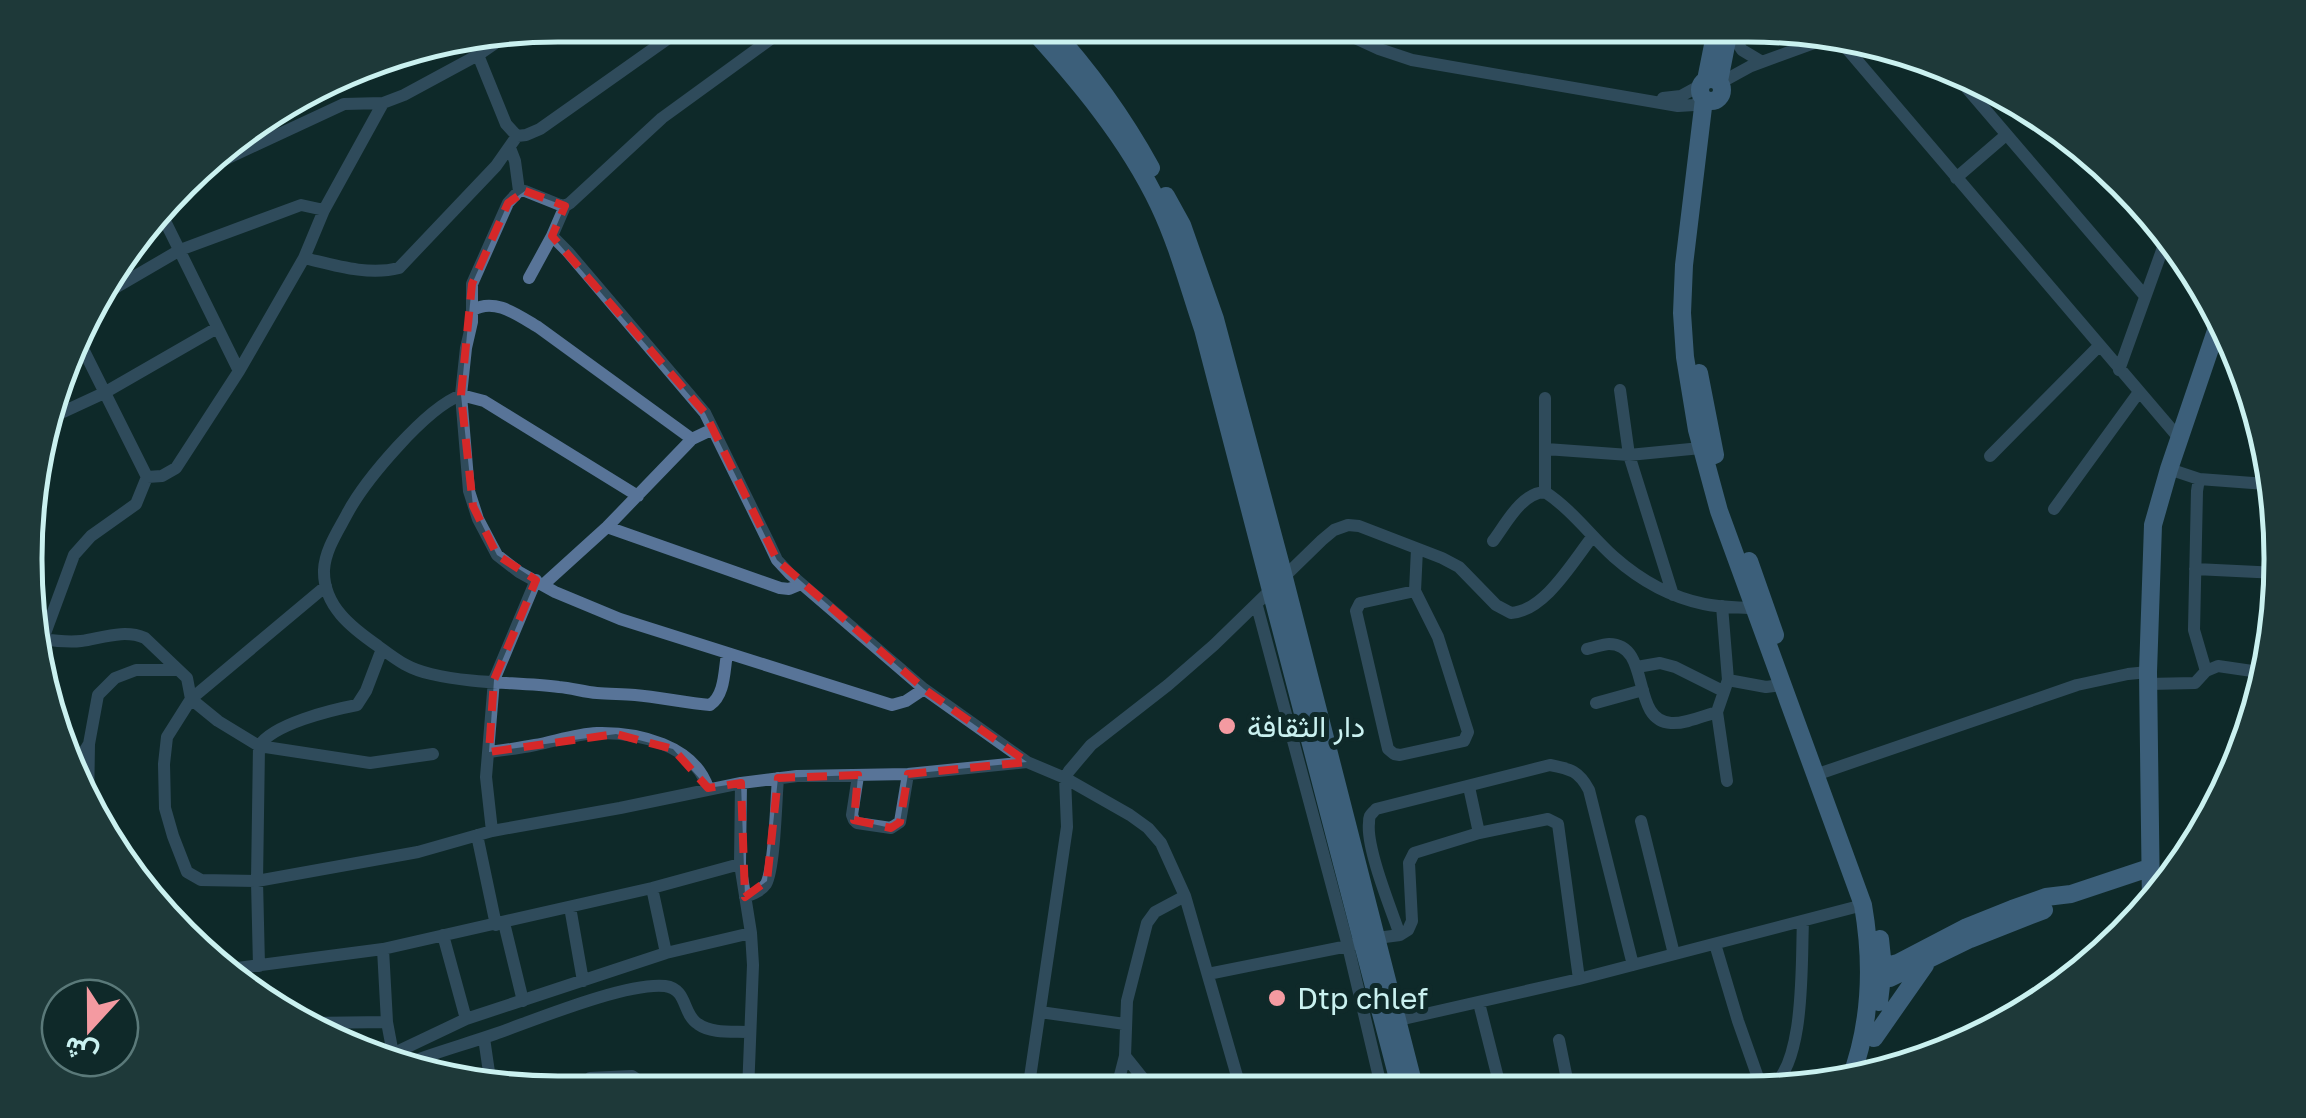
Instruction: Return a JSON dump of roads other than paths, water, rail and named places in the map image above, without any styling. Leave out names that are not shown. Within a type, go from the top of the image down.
[{"type":"main road","points":[[1043,42],[1105,117],[1177,230]]},
{"type":"main road","points":[[1064,42],[1117,110],[1177,230],[1215,319],[1362,942],[1410,1076]]},
{"type":"main road","points":[[1721,42],[1710,90],[1712,122],[1682,313],[1685,357],[1701,448],[1718,511],[1873,902],[1880,944],[1854,1065]]},
{"type":"main road","points":[[1689,265],[1696,357],[1730,508],[1781,685],[1863,905],[1876,974],[1874,1038],[1868,1061]]},
{"type":"main road","points":[[2155,876],[2148,678],[2153,525],[2213,338]]},
{"type":"main road","points":[[1876,974],[1903,973],[1920,958],[2052,907],[2071,894],[2146,887]]},
{"type":"main road","points":[[1880,944],[1920,958]]},
{"type":"main road","points":[[1874,1038],[1920,958]]},
{"type":"main road","points":[[1390,1022],[1399,1076]]},
{"type":"street","points":[[304,258],[368,271],[399,268],[514,142],[540,129],[663,42]]},
{"type":"street","points":[[530,278],[565,206],[662,118],[767,42]]},
{"type":"street","points":[[1364,42],[1429,64],[1646,99],[1710,90],[1762,62],[1805,46]]},
{"type":"street","points":[[1736,42],[1762,62]]},
{"type":"street","points":[[240,153],[344,104],[383,103],[404,95],[489,47]]},
{"type":"street","points":[[1849,52],[2180,438]]},
{"type":"street","points":[[478,55],[514,142],[520,191]]},
{"type":"street","points":[[1971,94],[2145,296]]},
{"type":"street","points":[[148,477],[162,476],[176,468],[239,371],[304,258],[324,210],[383,103]]},
{"type":"street","points":[[1956,178],[2006,136]]},
{"type":"street","points":[[565,206],[520,191],[508,203],[472,284],[473,310],[461,395],[469,491],[497,555],[539,583],[620,619],[727,654],[892,705],[924,689]]},
{"type":"street","points":[[123,283],[180,250],[301,205],[324,210]]},
{"type":"street","points":[[166,224],[239,371]]},
{"type":"street","points":[[552,236],[705,413],[777,560],[801,584],[924,689],[1026,762],[1065,778],[1148,828],[1161,843],[1185,896],[1237,1076]]},
{"type":"street","points":[[2119,370],[2162,251]]},
{"type":"street","points":[[473,310],[489,305],[524,319],[692,439]]},
{"type":"street","points":[[64,411],[217,328]]},
{"type":"street","points":[[1990,456],[2099,346]]},
{"type":"street","points":[[85,355],[148,477]]},
{"type":"street","points":[[1620,390],[1629,455],[1672,595]]},
{"type":"street","points":[[2054,509],[2139,392]]},
{"type":"street","points":[[638,496],[484,401],[461,395],[438,406],[354,500],[326,557],[326,586],[339,614],[357,632],[401,664],[427,674],[710,704],[720,694],[727,654]]},
{"type":"street","points":[[1545,398],[1545,492]]},
{"type":"street","points":[[492,831],[486,791],[494,680],[539,583],[607,527],[692,439],[713,429]]},
{"type":"street","points":[[1546,449],[1629,455],[1701,448]]},
{"type":"street","points":[[2169,469],[2199,480],[2258,484]]},
{"type":"street","points":[[46,619],[74,554],[136,504],[148,477]]},
{"type":"street","points":[[2199,480],[2194,630],[2206,671]]},
{"type":"street","points":[[1493,541],[1528,496],[1545,492],[1641,579],[1672,595],[1707,606],[1760,609]]},
{"type":"street","points":[[1030,1076],[1067,826],[1065,778],[1091,745],[1168,685],[1334,530],[1348,526],[1370,528],[1442,558],[1459,567],[1504,612],[1518,613],[1542,600],[1593,536]]},
{"type":"street","points":[[607,527],[780,588],[801,584]]},
{"type":"street","points":[[1415,591],[1360,603],[1356,612],[1388,749],[1400,755],[1464,740],[1468,732],[1438,638],[1415,591],[1417,549]]},
{"type":"street","points":[[2196,569],[2263,572]]},
{"type":"street","points":[[326,586],[191,699],[168,737],[165,808],[187,872],[201,880],[257,880],[418,852],[492,831],[740,783],[908,774],[1026,762]]},
{"type":"street","points":[[1257,606],[1362,942],[1380,1076]]},
{"type":"street","points":[[1722,606],[1725,685],[1717,712],[1727,781]]},
{"type":"street","points":[[49,640],[80,641],[136,634],[144,638],[187,678],[191,699],[259,746],[370,763],[433,754]]},
{"type":"street","points":[[1586,650],[1612,643],[1626,650],[1637,667],[1649,712],[1660,720],[1671,723],[1717,712]]},
{"type":"street","points":[[259,966],[259,746],[265,737],[303,720],[357,705],[382,649]]},
{"type":"street","points":[[1637,667],[1660,663],[1725,685],[1781,685]]},
{"type":"street","points":[[1824,772],[2077,685],[2128,674],[2195,683],[2213,667],[2251,671]]},
{"type":"street","points":[[89,772],[98,695],[115,678],[136,670],[178,670]]},
{"type":"street","points":[[1596,704],[1643,690]]},
{"type":"street","points":[[489,752],[594,733],[637,737],[658,742],[694,764],[708,788]]},
{"type":"street","points":[[81,754],[90,744]]},
{"type":"street","points":[[1400,935],[1370,840],[1371,813],[1550,764],[1569,768],[1582,777],[1589,790],[1633,965]]},
{"type":"street","points":[[858,776],[854,820],[892,828],[900,822],[908,774]]},
{"type":"street","points":[[746,897],[767,882],[778,778]]},
{"type":"street","points":[[740,783],[740,864],[753,964],[749,1076]]},
{"type":"street","points":[[1469,787],[1479,833]]},
{"type":"street","points":[[1208,974],[1400,935],[1412,921],[1410,863],[1414,853],[1479,833],[1548,819],[1558,824],[1579,978]]},
{"type":"street","points":[[1640,821],[1674,954]]},
{"type":"street","points":[[477,835],[523,1001]]},
{"type":"street","points":[[245,969],[383,949],[740,864]]},
{"type":"street","points":[[652,888],[666,953]]},
{"type":"street","points":[[1120,1076],[1125,1056],[1124,1024],[1147,923],[1155,912],[1185,896]]},
{"type":"street","points":[[1390,1022],[1480,1003],[1863,905]]},
{"type":"street","points":[[570,907],[583,982]]},
{"type":"street","points":[[1783,1074],[1795,1042],[1803,921]]},
{"type":"street","points":[[400,1050],[466,1019],[666,953],[751,933]]},
{"type":"street","points":[[443,934],[466,1019]]},
{"type":"street","points":[[1715,944],[1760,1075]]},
{"type":"street","points":[[383,949],[388,1046]]},
{"type":"street","points":[[424,1058],[614,994],[660,986],[669,986],[681,994],[697,1024],[710,1030],[750,1032]]},
{"type":"street","points":[[1480,1003],[1497,1076]]},
{"type":"street","points":[[1040,1012],[1124,1024]]},
{"type":"street","points":[[333,1023],[387,1022]]},
{"type":"street","points":[[484,1038],[489,1071]]},
{"type":"street","points":[[1559,1040],[1567,1076]]},
{"type":"street","points":[[1125,1056],[1140,1076]]},
{"type":"place","name":"دار الثقافة","points":[[1227,726]]},
{"type":"place","name":"Dtp chlef","points":[[1277,998]]}]
